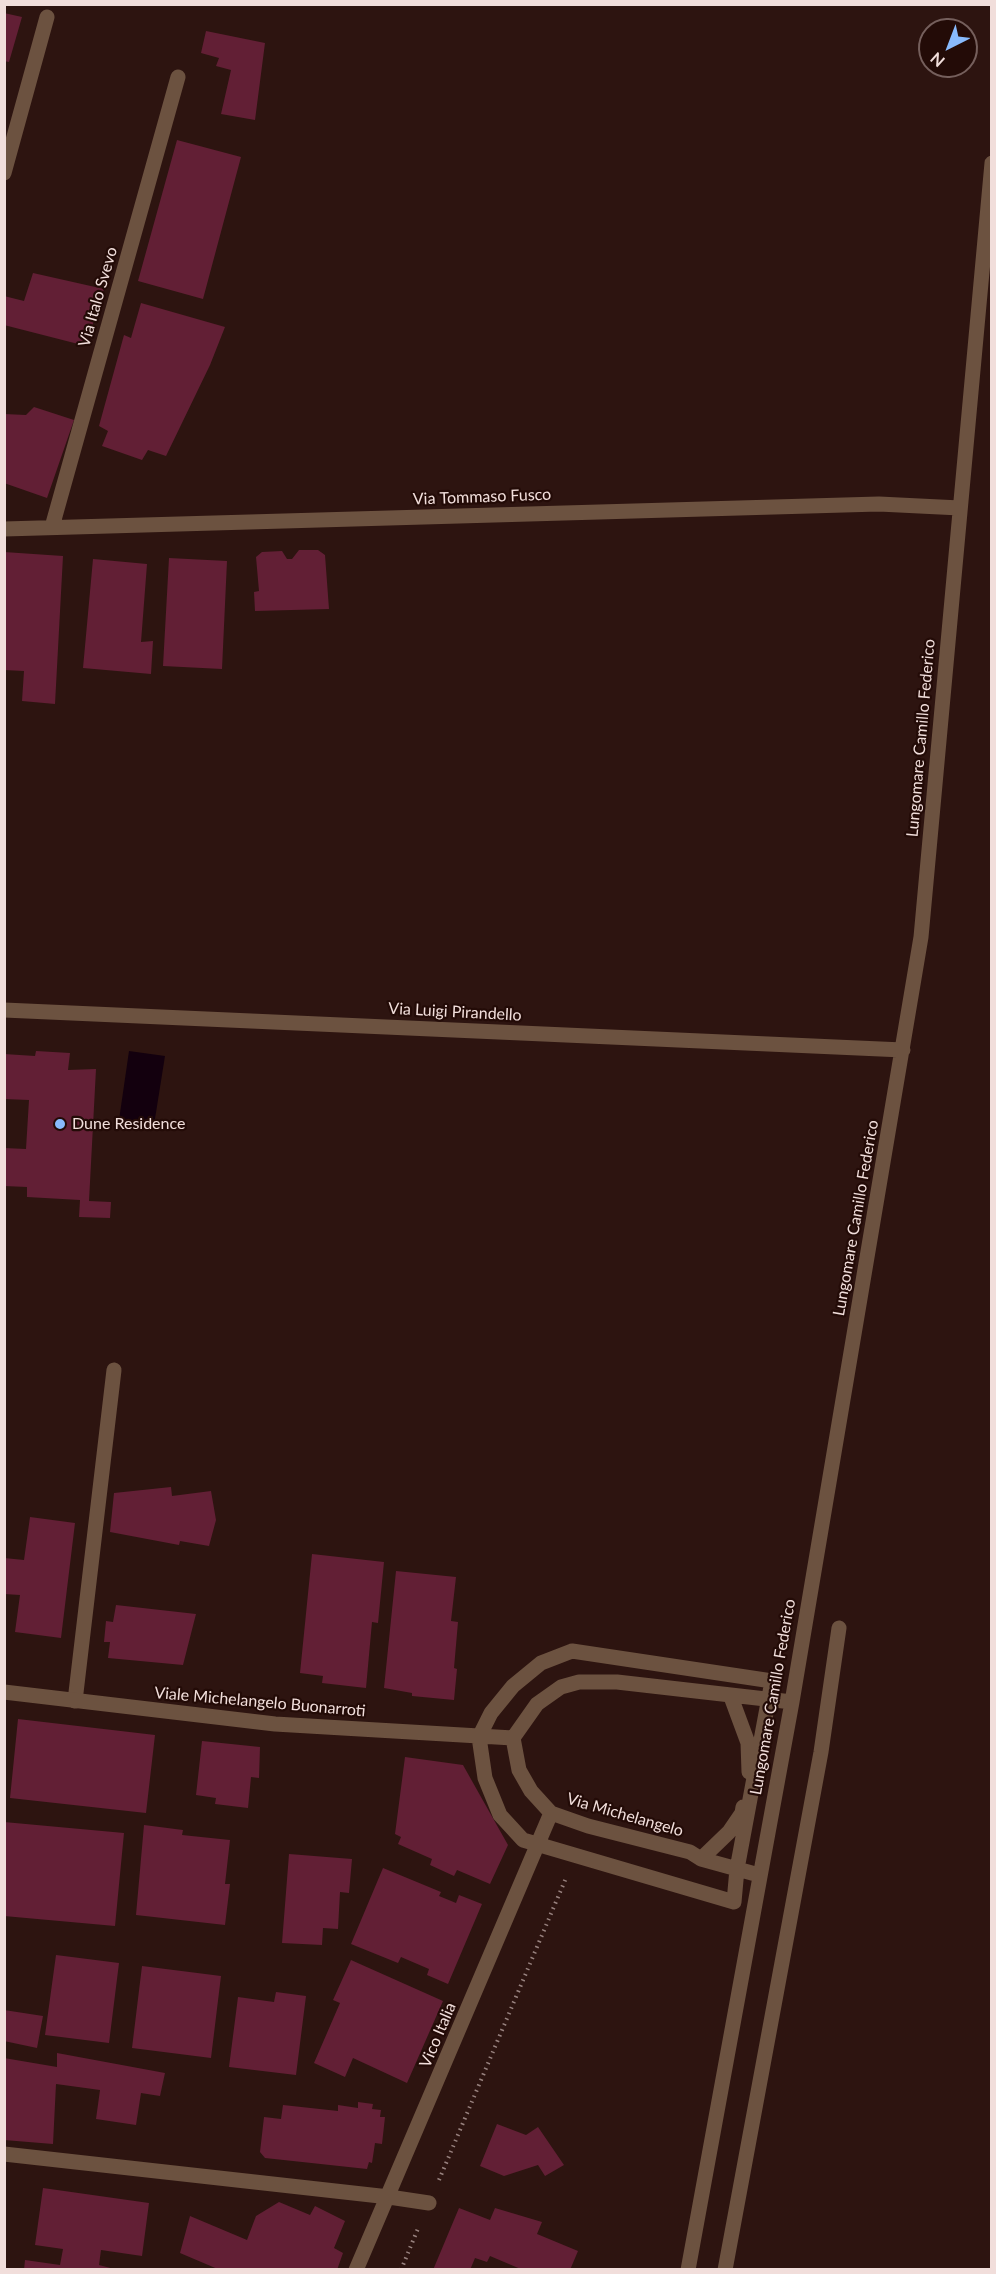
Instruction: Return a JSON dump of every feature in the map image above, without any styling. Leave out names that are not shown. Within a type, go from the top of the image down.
[{"type":"street","points":[[4,173],[47,17]]},
{"type":"street","name":"Via Italo Svevo","points":[[52,527],[178,77]]},
{"type":"street","name":"Lungomare Camillo Federico","points":[[688,2270],[792,1702],[921,937],[992,164]]},
{"type":"street","name":"Via Tommaso Fusco","points":[[4,529],[879,504],[960,508]]},
{"type":"street","name":"Via Luigi Pirandello","points":[[4,1010],[903,1050]]},
{"type":"street","points":[[75,1701],[114,1370]]},
{"type":"street","points":[[725,2270],[821,1752],[839,1628]]},
{"type":"street","points":[[572,1651],[772,1681],[737,1869],[734,1902],[523,1840],[500,1815],[485,1778],[479,1737],[491,1713],[513,1686],[541,1663],[572,1651]]},
{"type":"street","points":[[513,1738],[537,1704],[561,1687],[579,1682],[617,1682],[731,1697],[792,1702]]},
{"type":"street","name":"Viale Michelangelo Buonarroti","points":[[4,1692],[275,1724],[513,1738]]},
{"type":"street","points":[[701,1859],[729,1832],[742,1813],[749,1781],[748,1743],[731,1697]]},
{"type":"street","name":"Via Michelangelo","points":[[513,1738],[519,1770],[531,1791],[551,1813],[588,1826],[690,1852],[701,1859],[759,1875]]},
{"type":"street","name":"Vico Italia","points":[[356,2270],[551,1813]]},
{"type":"street","points":[[4,2154],[388,2197],[429,2204]]},
{"type":"path","points":[[401,2270],[576,1855]]},
{"type":"shaded area","points":[[129,1051],[165,1056],[154,1125],[119,1120]]},
{"type":"building","points":[[4,13],[22,17],[9,62],[4,61]]},
{"type":"building","points":[[206,31],[265,43],[255,120],[221,114],[231,70],[216,66],[219,58],[201,53]]},
{"type":"building","points":[[177,140],[241,157],[203,299],[138,281]]},
{"type":"building","points":[[33,273],[104,289],[86,346],[4,325],[4,296],[24,301]]},
{"type":"building","points":[[141,303],[225,327],[210,365],[166,456],[148,450],[142,460],[102,446],[108,431],[99,426],[124,335],[131,338]]},
{"type":"building","points":[[34,407],[74,420],[47,498],[4,483],[4,414],[26,415]]},
{"type":"building","points":[[299,550],[318,550],[325,555],[329,609],[255,611],[254,592],[259,591],[256,557],[262,552],[282,551],[287,559],[292,559]]},
{"type":"building","points":[[4,552],[63,556],[55,704],[22,701],[24,671],[4,670]]},
{"type":"building","points":[[169,558],[227,561],[222,669],[163,666]]},
{"type":"building","points":[[93,559],[147,564],[141,642],[153,641],[151,674],[83,668]]},
{"type":"building","name":"Dune Residence","points":[[36,1051],[70,1053],[68,1070],[96,1069],[89,1201],[111,1202],[110,1218],[79,1217],[80,1200],[27,1197],[27,1187],[4,1186],[4,1148],[26,1149],[29,1100],[4,1099],[4,1054],[35,1056]]},
{"type":"building","points":[[171,1487],[172,1496],[211,1491],[216,1520],[209,1546],[180,1541],[179,1545],[110,1532],[114,1493]]},
{"type":"building","points":[[30,1517],[75,1523],[61,1638],[15,1632],[20,1595],[4,1594],[4,1558],[24,1560]]},
{"type":"building","points":[[312,1554],[384,1562],[378,1623],[372,1622],[366,1688],[322,1683],[323,1676],[300,1673]]},
{"type":"building","points":[[396,1571],[456,1577],[451,1621],[458,1622],[454,1700],[412,1696],[412,1693],[384,1688]]},
{"type":"building","points":[[116,1605],[196,1614],[183,1665],[108,1658],[110,1642],[104,1642],[106,1621],[113,1622]]},
{"type":"building","points":[[18,1719],[155,1735],[146,1813],[10,1798]]},
{"type":"building","points":[[202,1741],[260,1747],[259,1778],[251,1777],[248,1808],[215,1804],[216,1798],[196,1795]]},
{"type":"building","points":[[405,1757],[463,1765],[508,1845],[490,1884],[457,1870],[454,1876],[430,1865],[432,1859],[398,1844],[401,1837],[395,1834]]},
{"type":"building","points":[[4,1822],[124,1833],[115,1926],[4,1916]]},
{"type":"building","points":[[144,1825],[183,1830],[182,1835],[230,1840],[225,1884],[230,1884],[225,1925],[136,1915]]},
{"type":"building","points":[[289,1854],[352,1859],[349,1893],[340,1892],[338,1929],[323,1928],[322,1945],[282,1943]]},
{"type":"building","points":[[383,1868],[441,1892],[439,1896],[456,1903],[459,1895],[482,1904],[448,1984],[427,1975],[429,1969],[401,1957],[398,1963],[351,1944]]},
{"type":"building","points":[[56,1955],[119,1963],[109,2043],[45,2035]]},
{"type":"building","points":[[351,1960],[443,2001],[407,2083],[353,2058],[345,2077],[314,2063],[340,2003],[333,2000]]},
{"type":"building","points":[[142,1966],[221,1976],[211,2058],[132,2048]]},
{"type":"building","points":[[276,1992],[306,1996],[296,2075],[229,2067],[238,1997],[274,2002]]},
{"type":"building","points":[[4,2010],[43,2016],[37,2048],[4,2041]]},
{"type":"building","points":[[57,2053],[165,2073],[160,2096],[141,2093],[136,2125],[96,2119],[100,2090],[56,2084],[53,2144],[4,2140],[4,2058],[57,2067]]},
{"type":"building","points":[[358,2102],[373,2104],[372,2109],[381,2110],[380,2117],[385,2117],[382,2144],[375,2143],[372,2163],[369,2162],[367,2169],[265,2158],[260,2152],[264,2117],[281,2119],[283,2105],[338,2111],[338,2105],[358,2108]]},
{"type":"building","points":[[497,2124],[526,2135],[538,2127],[564,2165],[545,2176],[538,2165],[504,2176],[480,2166]]},
{"type":"building","points":[[43,2188],[149,2203],[142,2256],[101,2250],[99,2265],[118,2270],[24,2270],[25,2260],[60,2265],[63,2249],[35,2245]]},
{"type":"building","points":[[279,2202],[310,2215],[315,2206],[345,2221],[334,2248],[343,2253],[337,2270],[220,2270],[180,2253],[190,2216],[247,2240],[256,2216]]},
{"type":"building","points":[[459,2208],[490,2220],[495,2208],[542,2222],[537,2234],[578,2251],[570,2270],[523,2270],[490,2256],[487,2262],[475,2258],[470,2270],[433,2270]]},
{"type":"place","name":"Dune Residence","points":[[60,1124]]}]
